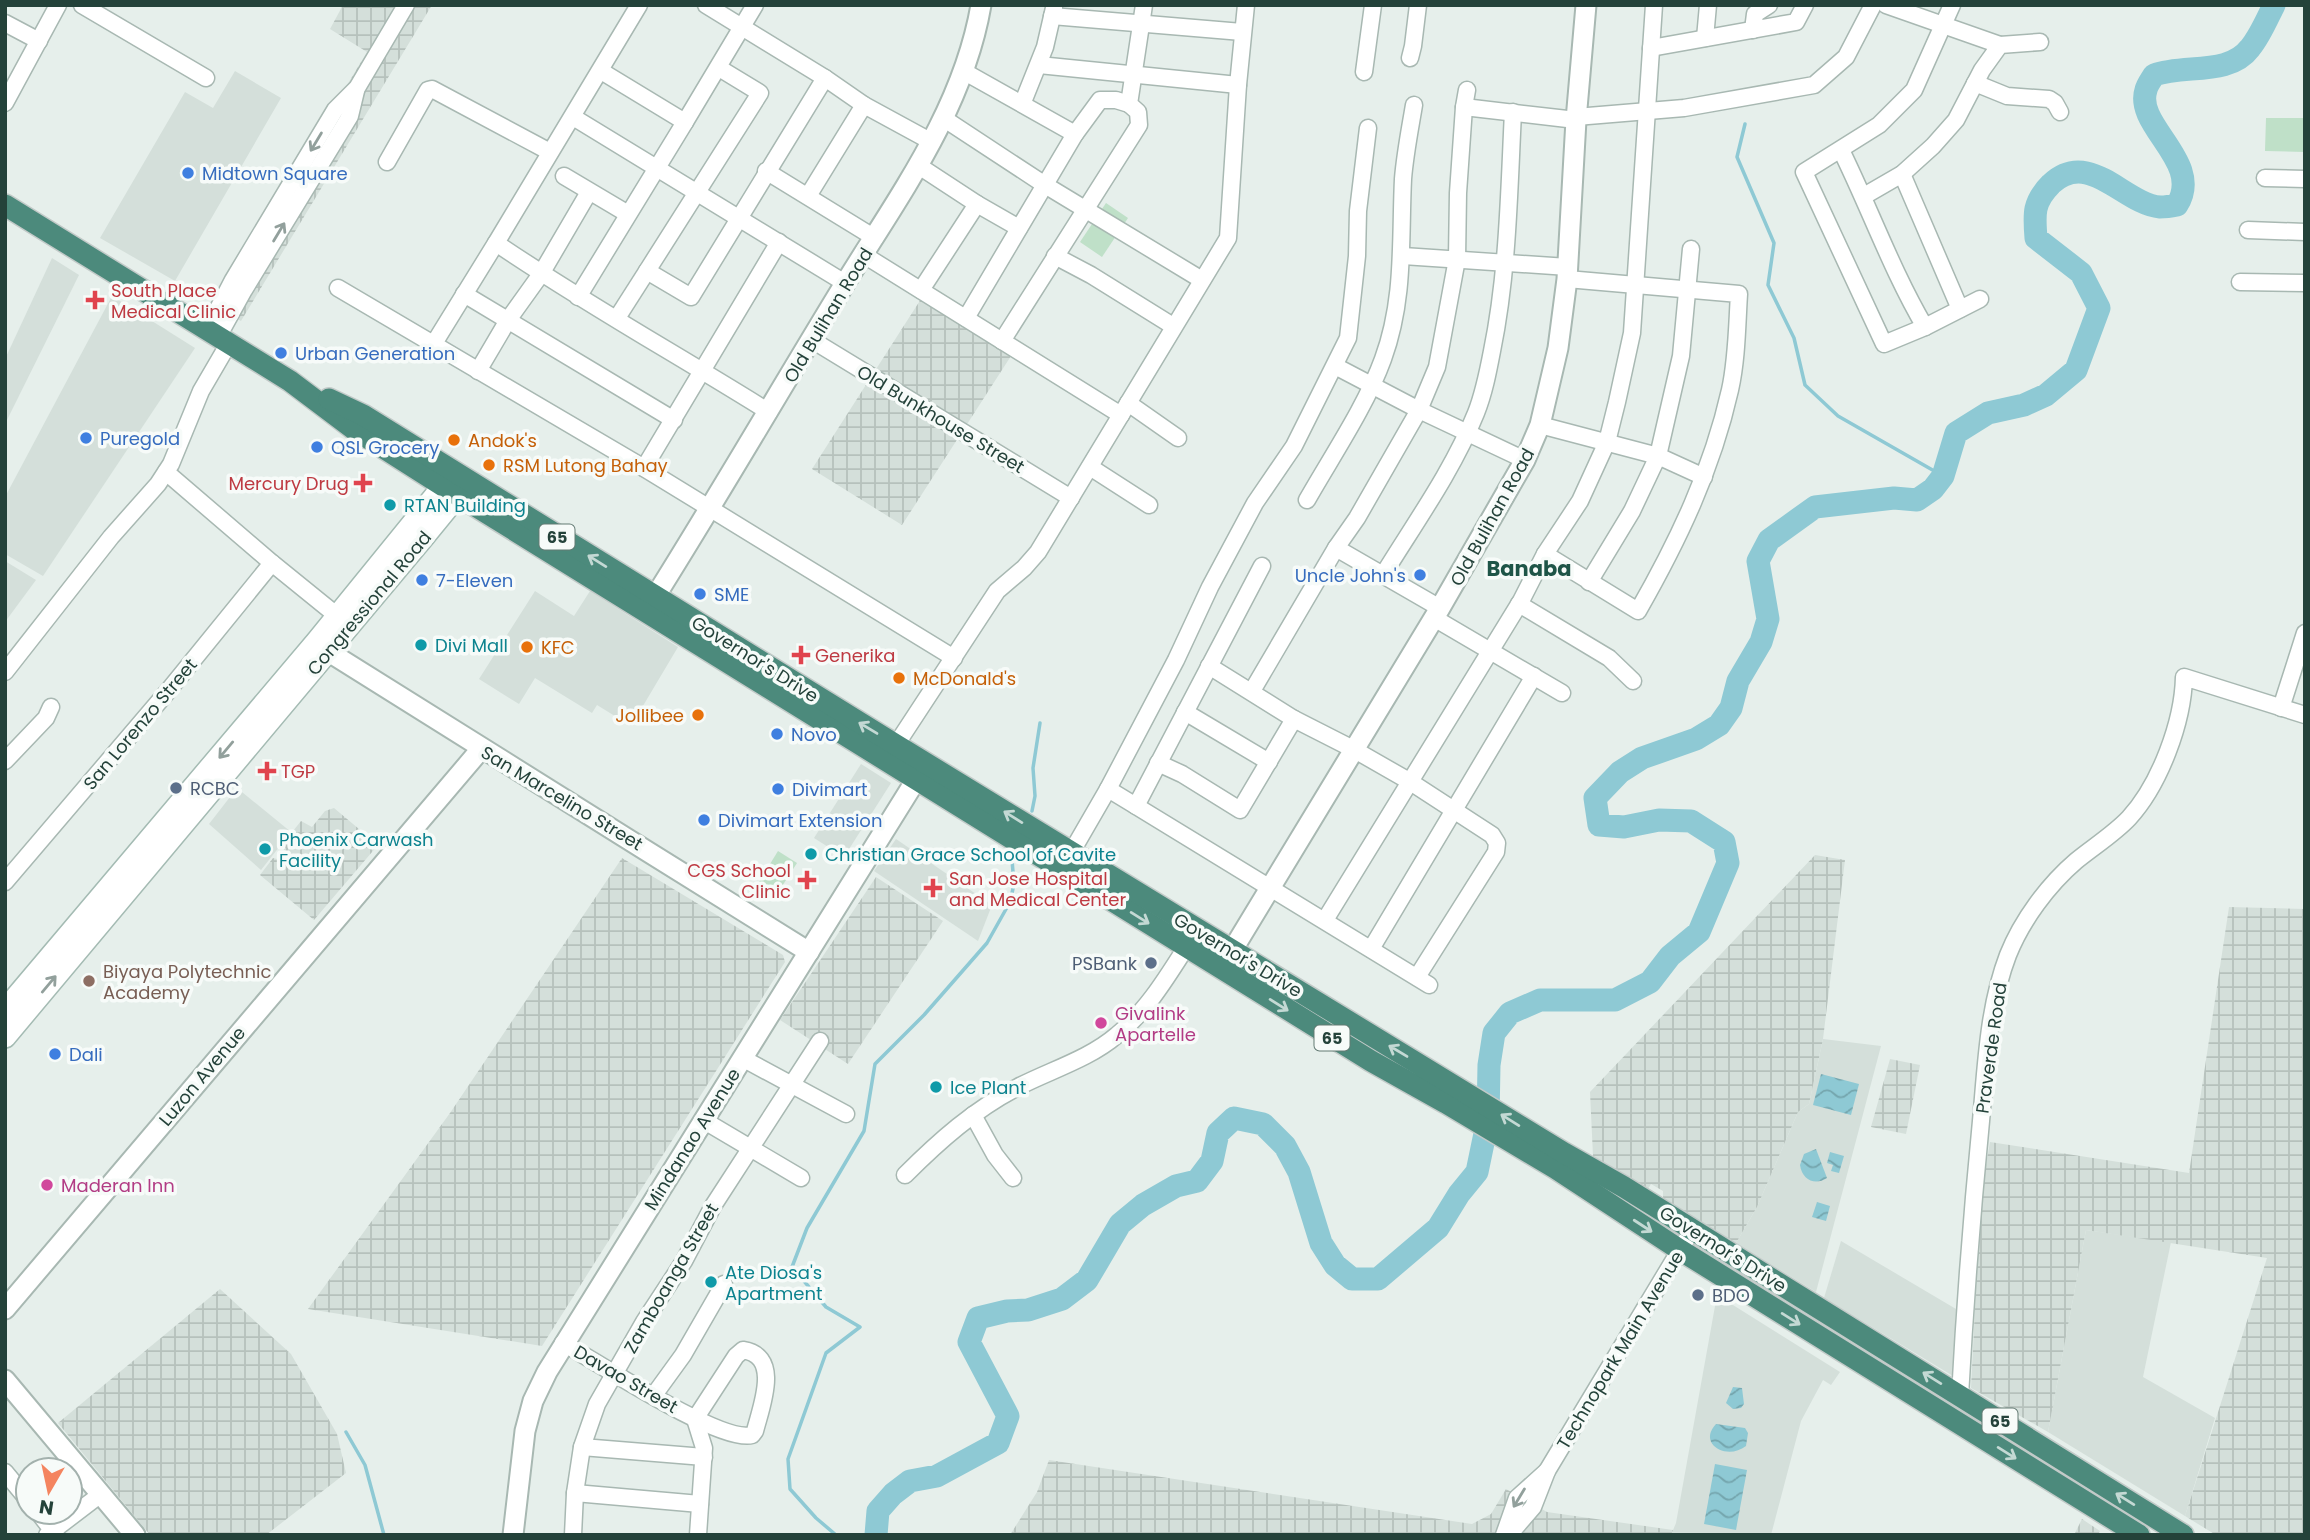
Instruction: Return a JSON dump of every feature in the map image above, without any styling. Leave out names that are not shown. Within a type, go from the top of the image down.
[{"type":"highway","name":"Governor's Drive","points":[[5,205],[290,381],[355,430],[651,604],[1191,939],[1559,1161],[1680,1250],[2139,1535]]},
{"type":"highway","name":"Governor's Drive","points":[[651,604],[896,746],[922,771],[1071,853],[1191,939]]},
{"type":"highway","name":"Governor's Drive","points":[[1559,1161],[1692,1229],[2183,1535]]},
{"type":"main road","name":"Congressional Road","points":[[5,1037],[454,486]]},
{"type":"main road","name":"Congressional Road","points":[[5,1010],[323,647]]},
{"type":"street","points":[[5,103],[58,5]]},
{"type":"street","points":[[82,5],[206,78]]},
{"type":"street","points":[[5,671],[166,472],[201,391],[233,280],[335,110],[357,88],[406,5]]},
{"type":"street","points":[[433,345],[639,5]]},
{"type":"street","points":[[706,5],[864,105],[932,142]]},
{"type":"street","points":[[578,297],[755,5]]},
{"type":"street","name":"Old Bulihan Road","points":[[651,604],[712,509],[845,283],[919,166],[963,71],[981,5]]},
{"type":"street","points":[[1129,104],[1144,5]]},
{"type":"street","points":[[896,746],[997,590],[1024,568],[1038,552],[1228,238],[1246,5]]},
{"type":"street","points":[[1364,72],[1373,5]]},
{"type":"street","points":[[1410,58],[1418,5]]},
{"type":"street","name":"Old Bulihan Road","points":[[1226,960],[1437,613],[1525,460],[1540,425],[1559,348],[1586,5]]},
{"type":"street","points":[[1325,920],[1478,668],[1491,652],[1545,554],[1580,501],[1607,442],[1632,333],[1654,5]]},
{"type":"street","points":[[1705,38],[1708,5]]},
{"type":"street","points":[[1753,30],[1755,14],[1769,5]]},
{"type":"street","points":[[1651,48],[1796,22],[1805,5]]},
{"type":"street","points":[[1464,107],[1576,118],[1684,108],[1814,86],[1846,57],[1873,5]]},
{"type":"street","points":[[1886,5],[2000,46],[2040,42]]},
{"type":"street","points":[[1952,5],[1914,90],[1879,125],[1804,172],[1884,344],[1980,299]]},
{"type":"street","points":[[1023,103],[1039,65],[1053,10],[1142,23],[1242,32]]},
{"type":"street","points":[[5,23],[39,41]]},
{"type":"street","points":[[1864,196],[1902,174],[1933,146],[1956,120],[1975,83],[2000,46]]},
{"type":"street","points":[[1039,65],[1238,85]]},
{"type":"street","points":[[617,318],[760,93],[719,68]]},
{"type":"street","points":[[601,71],[685,122]]},
{"type":"street","points":[[963,71],[1075,134]]},
{"type":"street","points":[[647,271],[691,297],[825,78]]},
{"type":"street","points":[[1975,83],[2007,96],[2049,99],[2060,112]]},
{"type":"street","points":[[387,162],[428,90],[432,89],[550,152]]},
{"type":"street","points":[[1252,691],[1419,410],[1437,367],[1457,259],[1467,90]]},
{"type":"street","points":[[966,318],[1075,134],[1100,100],[1116,100],[1129,104],[1138,112],[1139,125],[1003,341]]},
{"type":"street","points":[[808,196],[864,105]]},
{"type":"street","points":[[1307,500],[1372,385],[1393,323],[1403,256],[1404,177],[1414,105]]},
{"type":"street","points":[[1383,575],[1433,495],[1468,432],[1488,374],[1499,321],[1505,261],[1513,112]]},
{"type":"street","points":[[573,117],[845,283]]},
{"type":"street","points":[[943,118],[1086,211],[1202,280]]},
{"type":"street","points":[[1071,853],[1108,789],[1255,503],[1294,446],[1348,338],[1368,128]]},
{"type":"street","points":[[1842,150],[1905,294],[1925,327]]},
{"type":"street","points":[[919,166],[1019,228]]},
{"type":"street","points":[[766,171],[875,238]]},
{"type":"street","points":[[1902,174],[1960,309]]},
{"type":"street","points":[[564,176],[628,214]]},
{"type":"street","points":[[2265,178],[2305,179]]},
{"type":"street","points":[[478,371],[508,320],[541,274],[589,192]]},
{"type":"street","points":[[921,290],[977,204]]},
{"type":"street","points":[[2248,230],[2305,232]]},
{"type":"street","points":[[645,468],[779,242]]},
{"type":"street","points":[[496,243],[578,297],[617,318],[769,412]]},
{"type":"street","points":[[1589,582],[1632,511],[1658,456],[1681,356],[1691,249]]},
{"type":"street","points":[[864,255],[1003,341],[1178,438]]},
{"type":"street","points":[[1055,256],[1173,326]]},
{"type":"street","points":[[1403,256],[1505,261],[1635,284],[1739,294],[1730,388],[1704,477],[1676,542],[1638,611],[1545,554]]},
{"type":"street","points":[[2240,282],[2305,283]]},
{"type":"street","points":[[338,288],[645,468],[954,658]]},
{"type":"street","points":[[464,295],[674,420]]},
{"type":"street","name":"Old Bunkhouse Street","points":[[812,340],[1071,498]]},
{"type":"street","points":[[1335,366],[1419,410],[1525,460]]},
{"type":"street","points":[[1540,425],[1658,456],[1704,477]]},
{"type":"street","points":[[1090,467],[1149,505]]},
{"type":"street","points":[[166,472],[344,621]]},
{"type":"street","points":[[1336,548],[1383,575],[1491,652],[1562,693]]},
{"type":"street","name":"San Lorenzo Street","points":[[5,882],[169,691],[272,563]]},
{"type":"street","points":[[1136,806],[1262,566]]},
{"type":"street","points":[[1519,604],[1609,658],[1633,681]]},
{"type":"street","points":[[2305,633],[2302,654],[2281,708],[2305,715]]},
{"type":"street","name":"San Marcelino Street","points":[[323,647],[481,749],[595,817],[809,952]]},
{"type":"street","points":[[1108,789],[1423,981],[1496,852],[1497,843],[1492,835],[1409,781],[1294,719],[1209,666]]},
{"type":"street","points":[[1371,949],[1534,676]]},
{"type":"street","name":"Praverde Road","points":[[1961,1396],[1970,1232],[1987,1058],[1996,995],[2018,934],[2056,880],[2129,818],[2146,796],[2175,730],[2184,697],[2184,677],[2281,708]]},
{"type":"street","points":[[5,761],[46,718],[51,707]]},
{"type":"street","points":[[1185,712],[1269,762]]},
{"type":"street","points":[[1158,763],[1182,774],[1240,810],[1294,719]]},
{"type":"street","name":"Luzon Avenue","points":[[5,1309],[481,749]]},
{"type":"street","name":"Mindanao Avenue","points":[[513,1535],[525,1431],[530,1411],[547,1372],[922,771]]},
{"type":"street","points":[[905,1175],[938,1141],[973,1115],[1017,1087],[1098,1049],[1117,1035],[1164,983],[1191,939]]},
{"type":"street","name":"Zamboanga Street","points":[[573,1535],[575,1493],[582,1447],[597,1404],[684,1261],[713,1206],[820,1041]]},
{"type":"street","points":[[742,1058],[846,1114]]},
{"type":"street","points":[[973,1115],[995,1156],[1013,1178]]},
{"type":"street","points":[[703,1120],[801,1178]]},
{"type":"street","name":"Technopark Main Avenue","points":[[1509,1535],[1533,1507],[1547,1471],[1692,1229]]},
{"type":"street","points":[[654,1395],[695,1335],[724,1284]]},
{"type":"street","name":"Davao Street","points":[[564,1343],[695,1419],[704,1448],[698,1535]]},
{"type":"street","points":[[743,1350],[752,1352],[764,1365],[767,1375],[752,1435],[739,1436],[695,1419],[736,1356],[743,1350]]},
{"type":"street","points":[[6,1382],[135,1535]]},
{"type":"street","points":[[582,1447],[704,1457]]},
{"type":"street","name":"Technopark Main Avenue","points":[[1504,1535],[1517,1498],[1547,1471]]},
{"type":"street","points":[[575,1493],[700,1504]]},
{"type":"street","points":[[52,1533],[101,1494]]},
{"type":"shaded area","points":[[343,5],[432,5],[241,321],[214,306],[367,52],[330,29]]},
{"type":"shaded area","name":"Midtown Square","points":[[235,71],[281,98],[175,281],[100,238],[185,92],[213,108]]},
{"type":"shaded area","points":[[52,258],[79,275],[5,424],[5,359]]},
{"type":"shaded area","name":"Puregold","points":[[112,296],[195,348],[43,576],[5,554],[5,497]]},
{"type":"shaded area","points":[[921,299],[1011,356],[902,525],[812,469]]},
{"type":"shaded area","points":[[5,561],[36,580],[5,622]]},
{"type":"shaded area","points":[[535,591],[574,616],[590,591],[678,647],[631,726],[597,705],[592,713],[535,678],[519,704],[479,679]]},
{"type":"shaded area","points":[[861,764],[891,783],[844,857],[814,838]]},
{"type":"shaded area","points":[[237,788],[291,832],[261,870],[209,824]]},
{"type":"shaded area","points":[[334,808],[378,845],[314,920],[260,875],[273,858],[281,860],[288,854],[281,846],[301,821],[312,827],[325,811]]},
{"type":"shaded area","name":"San Jose Hospital and Medical Center","points":[[896,839],[992,905],[978,941],[874,871]]},
{"type":"shaded area","points":[[1815,855],[1845,860],[1823,1039],[1809,1104],[1798,1112],[1757,1207],[1736,1243],[1663,1198],[1663,1191],[1651,1184],[1648,1189],[1593,1156],[1590,1092]]},
{"type":"shaded area","points":[[622,858],[783,955],[785,962],[542,1346],[308,1309],[450,1113]]},
{"type":"shaded area","points":[[876,877],[943,921],[848,1064],[780,1020]]},
{"type":"shaded area","points":[[2229,907],[2305,909],[2305,1535],[2216,1535],[2185,1516],[2267,1258],[2086,1230],[2048,1432],[1971,1388],[1983,1182],[1990,1142],[2189,1173]]},
{"type":"shaded area","points":[[1823,1039],[1881,1046],[1816,1292],[1736,1243],[1757,1207],[1798,1112],[1809,1104]]},
{"type":"shaded area","points":[[1890,1059],[1920,1065],[1906,1134],[1871,1127]]},
{"type":"shaded area","points":[[2086,1230],[2171,1242],[2143,1377],[2215,1418],[2185,1516],[2048,1432]]},
{"type":"shaded area","points":[[1841,1241],[1956,1309],[1953,1376],[1824,1298]]},
{"type":"shaded area","points":[[220,1289],[291,1354],[337,1434],[346,1473],[266,1535],[150,1535],[58,1423]]},
{"type":"shaded area","points":[[1717,1295],[1840,1372],[1831,1385],[1823,1380],[1801,1421],[1771,1535],[1671,1535],[1676,1523]]},
{"type":"shaded area","points":[[1049,1460],[1472,1524],[1491,1514],[1506,1489],[1547,1512],[1673,1530],[1671,1535],[1010,1535],[1037,1492]]},
{"type":"shaded area","points":[[2082,1519],[2100,1531],[2098,1535],[2074,1535]]},
{"type":"green space","points":[[2266,118],[2305,118],[2305,152],[2265,151]]},
{"type":"green space","points":[[1106,203],[1128,218],[1102,257],[1080,242]]},
{"type":"green space","points":[[778,851],[797,863],[777,894],[759,882]]},
{"type":"water","points":[[1821,1074],[1859,1084],[1851,1115],[1813,1105]]},
{"type":"water","points":[[1816,1149],[1827,1178],[1814,1181],[1806,1178],[1800,1165],[1804,1154]]},
{"type":"water","points":[[1830,1152],[1844,1156],[1839,1173],[1831,1171],[1833,1165],[1827,1163]]},
{"type":"water","points":[[1817,1202],[1830,1206],[1826,1221],[1812,1217]]},
{"type":"water","points":[[1733,1387],[1742,1388],[1744,1404],[1741,1408],[1733,1409],[1726,1403]]},
{"type":"water","points":[[1716,1424],[1745,1428],[1748,1433],[1746,1446],[1731,1452],[1717,1448],[1710,1438]]},
{"type":"water","points":[[1715,1464],[1747,1470],[1736,1530],[1704,1524]]},
{"type":"waterway","points":[[876,1535],[878,1511],[893,1494],[910,1481],[937,1476],[998,1443],[1008,1416],[969,1342],[978,1318],[1007,1311],[1028,1310],[1062,1299],[1087,1280],[1120,1224],[1143,1205],[1176,1186],[1197,1181],[1212,1161],[1218,1133],[1234,1118],[1263,1124],[1285,1146],[1299,1172],[1321,1243],[1335,1265],[1352,1279],[1378,1279],[1438,1228],[1459,1194],[1477,1172],[1488,1119],[1489,1065],[1494,1033],[1510,1013],[1540,1000],[1615,1000],[1650,982],[1670,956],[1699,932],[1728,863],[1724,842],[1691,821],[1659,820],[1624,827],[1599,825],[1595,798],[1620,772],[1642,758],[1696,739],[1719,725],[1731,708],[1738,681],[1761,642],[1768,619],[1758,561],[1769,540],[1815,507],[1894,498],[1917,500],[1933,489],[1943,476],[1956,433],[1988,413],[2024,405],[2046,395],[2076,370],[2099,308],[2081,273],[2036,238],[2035,215],[2041,197],[2051,184],[2065,175],[2079,172],[2106,181],[2147,204],[2160,207],[2177,205],[2183,189],[2182,174],[2176,159],[2150,117],[2145,104],[2147,86],[2154,75],[2219,66],[2241,57],[2257,38],[2274,5]]},
{"type":"waterway","points":[[1745,124],[1737,157],[1774,243],[1768,285],[1794,338],[1805,385],[1838,416],[1943,476]]},
{"type":"waterway","points":[[1032,811],[1035,796],[1033,768],[1040,723]]},
{"type":"waterway","points":[[836,1535],[816,1518],[790,1489],[788,1459],[826,1353],[860,1327],[826,1307],[792,1267],[807,1228],[864,1131],[875,1064],[924,1015],[987,943],[1010,902],[1014,884],[1012,860]]},
{"type":"waterway","points":[[346,1432],[365,1465],[384,1535]]},
{"type":"place","name":"Midtown Square","points":[[188,173]]},
{"type":"place","name":"South Place Medical Clinic","points":[[95,300]]},
{"type":"place","name":"Urban Generation","points":[[281,353]]},
{"type":"place","name":"Puregold","points":[[86,438]]},
{"type":"place","name":"Andok's","points":[[454,440]]},
{"type":"place","name":"QSL Grocery","points":[[317,447]]},
{"type":"place","name":"RSM Lutong Bahay","points":[[489,465]]},
{"type":"place","name":"Mercury Drug","points":[[363,483]]},
{"type":"place","name":"RTAN Building","points":[[390,505]]},
{"type":"place","name":"Uncle John's","points":[[1420,575]]},
{"type":"place","name":"7-Eleven","points":[[422,580]]},
{"type":"place","name":"SME","points":[[700,594]]},
{"type":"place","name":"Divi Mall","points":[[421,645]]},
{"type":"place","name":"KFC","points":[[527,647]]},
{"type":"place","name":"Generika","points":[[801,655]]},
{"type":"place","name":"McDonald's","points":[[899,678]]},
{"type":"place","name":"Jollibee","points":[[698,715]]},
{"type":"place","name":"Novo","points":[[777,734]]},
{"type":"place","name":"TGP","points":[[267,771]]},
{"type":"place","name":"RCBC","points":[[176,788]]},
{"type":"place","name":"Divimart","points":[[778,789]]},
{"type":"place","name":"Divimart Extension","points":[[704,820]]},
{"type":"place","name":"Phoenix Carwash Facility","points":[[265,849]]},
{"type":"place","name":"Christian Grace School of Cavite","points":[[811,854]]},
{"type":"place","name":"CGS School Clinic","points":[[807,880]]},
{"type":"place","name":"San Jose Hospital and Medical Center","points":[[933,888]]},
{"type":"place","name":"PSBank","points":[[1151,963]]},
{"type":"place","name":"Biyaya Polytechnic Academy","points":[[89,981]]},
{"type":"place","name":"Givalink Apartelle","points":[[1101,1023]]},
{"type":"place","name":"Dali","points":[[55,1054]]},
{"type":"place","name":"Ice Plant","points":[[936,1087]]},
{"type":"place","name":"Maderan Inn","points":[[47,1185]]},
{"type":"place","name":"Ate Diosa's Apartment","points":[[711,1282]]},
{"type":"place","name":"BDO","points":[[1698,1295]]},
{"type":"district","name":"Banaba","points":[[1529,568]]}]
